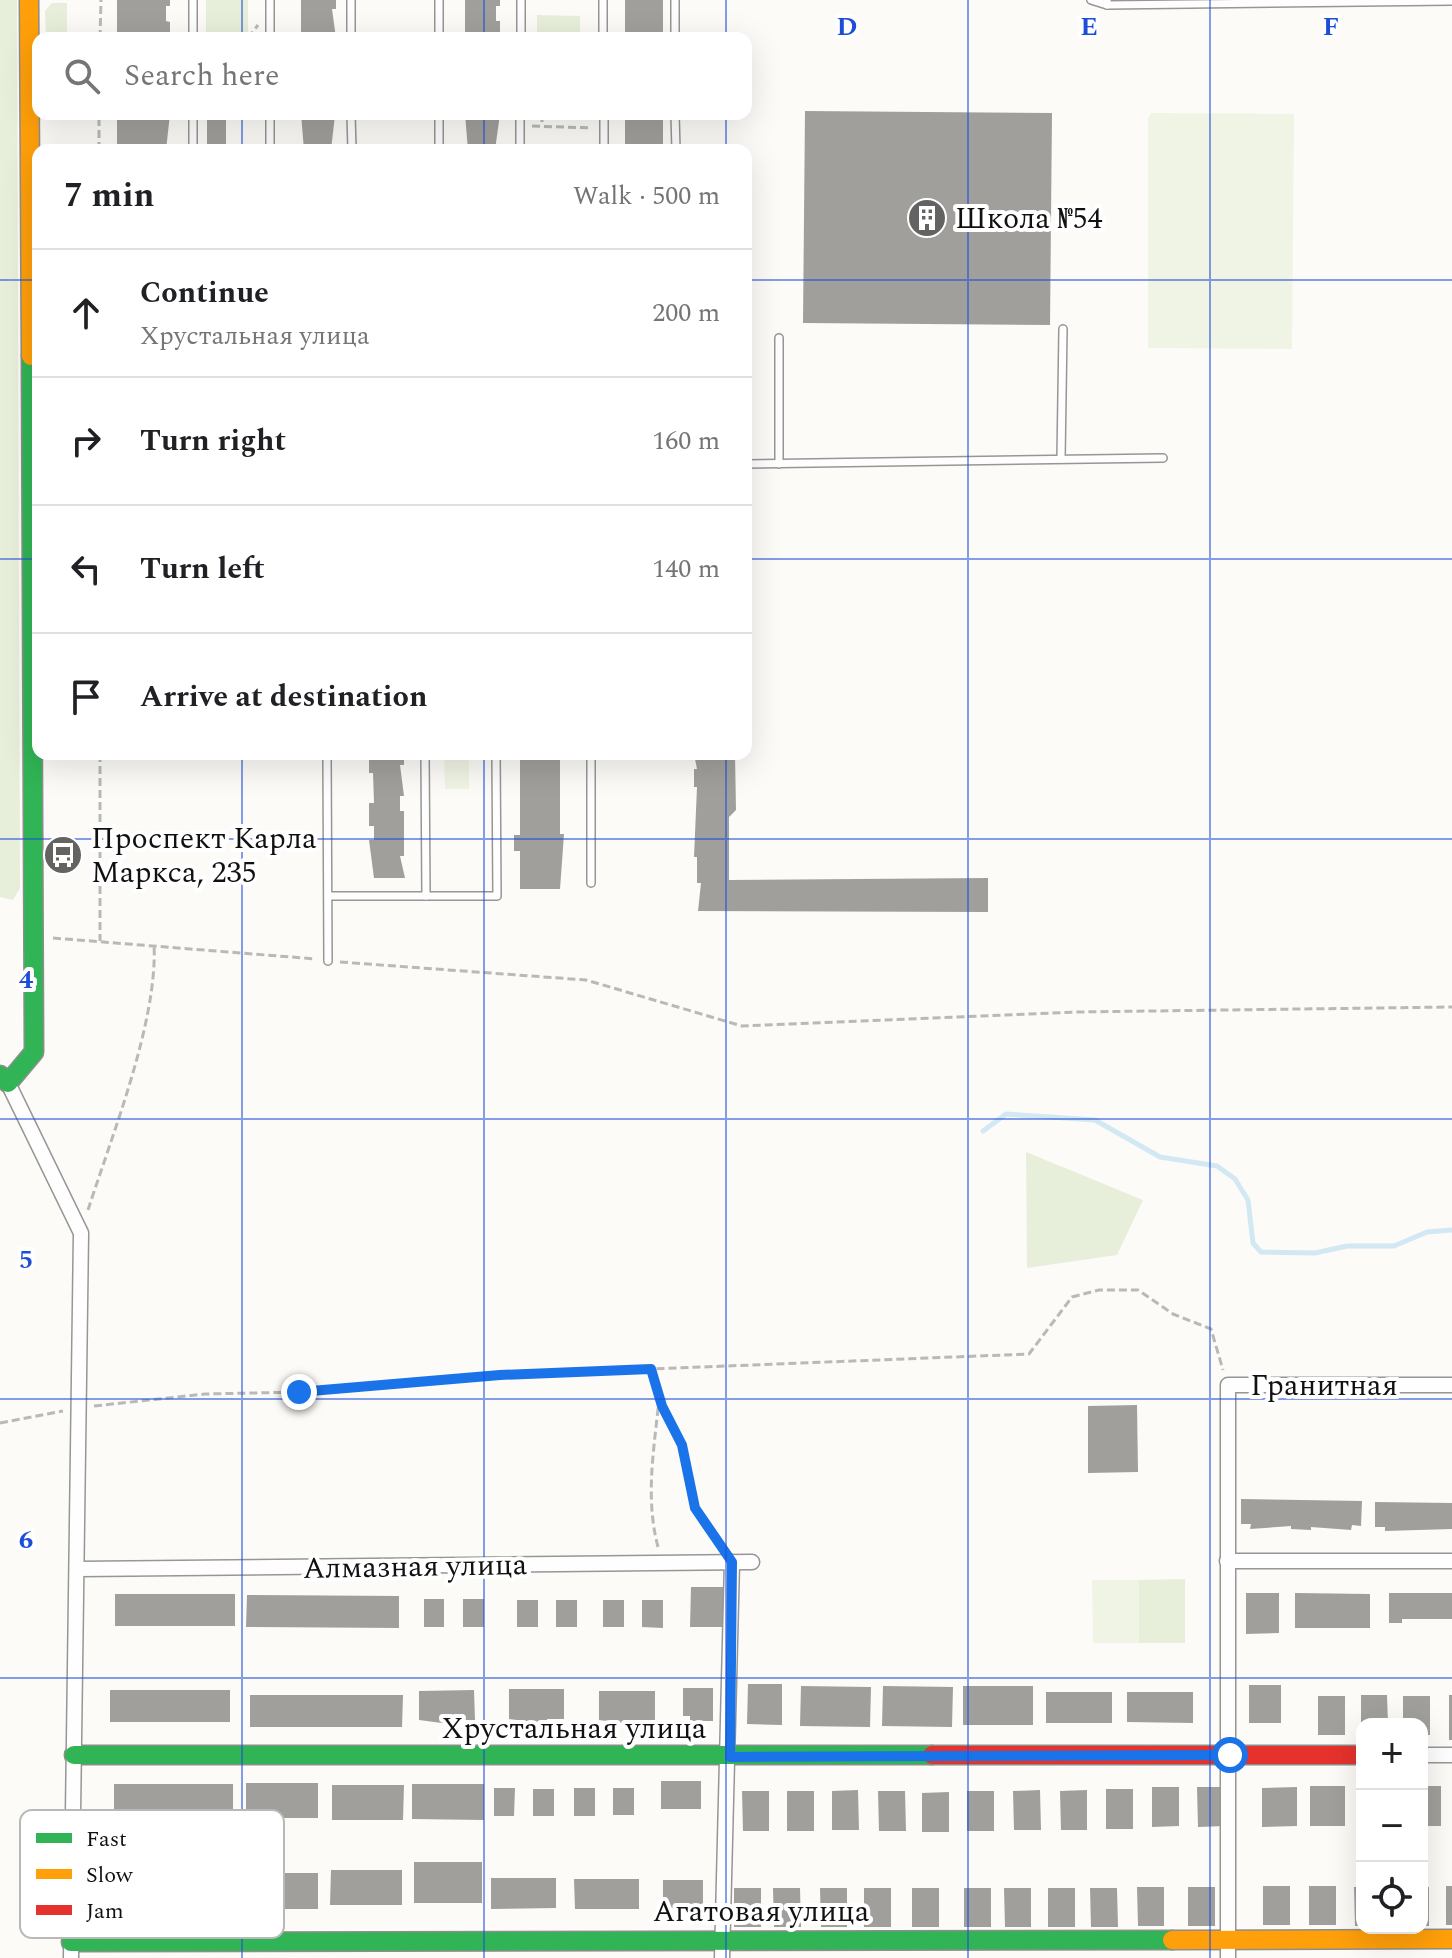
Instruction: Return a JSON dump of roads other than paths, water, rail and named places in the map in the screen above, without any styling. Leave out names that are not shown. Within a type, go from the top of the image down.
[{"type":"street","points":[[29,0],[32,184]]},
{"type":"street","points":[[35,760],[34,1052],[4,1079],[81,1233],[79,1569],[73,1810]]},
{"type":"street","name":"Гранитная","points":[[1228,1958],[1228,1385],[1452,1385]]},
{"type":"street","points":[[1227,1561],[1452,1561]]},
{"type":"street","points":[[722,1958],[730,1757],[732,1562]]},
{"type":"street","name":"Алмазная улица","points":[[79,1569],[752,1562]]},
{"type":"street","name":"Хрустальная улица","points":[[74,1755],[1356,1755]]},
{"type":"street","points":[[1428,1755],[1452,1755]]},
{"type":"street","name":"Агатовая улица","points":[[71,1950],[722,1939],[1452,1939]]},
{"type":"lane","points":[[193,0],[193,32]]},
{"type":"lane","points":[[270,0],[270,32]]},
{"type":"lane","points":[[351,0],[351,32]]},
{"type":"lane","points":[[439,0],[439,32]]},
{"type":"lane","points":[[521,0],[521,32]]},
{"type":"lane","points":[[603,0],[603,32]]},
{"type":"lane","points":[[675,0],[675,32]]},
{"type":"lane","points":[[1091,0],[1452,1]]},
{"type":"lane","points":[[193,120],[193,144]]},
{"type":"lane","points":[[270,120],[270,144]]},
{"type":"lane","points":[[351,120],[352,144]]},
{"type":"lane","points":[[439,120],[439,144]]},
{"type":"lane","points":[[520,120],[520,144]]},
{"type":"lane","points":[[604,120],[604,144]]},
{"type":"lane","points":[[675,120],[676,144]]},
{"type":"lane","points":[[1061,459],[1063,329]]},
{"type":"lane","points":[[779,338],[779,464]]},
{"type":"lane","points":[[752,464],[1163,458]]},
{"type":"lane","points":[[327,760],[328,961]]},
{"type":"lane","points":[[425,760],[426,896]]},
{"type":"lane","points":[[328,896],[497,896],[496,760]]},
{"type":"lane","points":[[591,760],[591,883]]},
{"type":"waterway","points":[[983,1131],[1006,1114],[1095,1120],[1160,1157],[1217,1166],[1235,1179],[1248,1200],[1253,1243],[1261,1252],[1315,1253],[1347,1246],[1394,1246],[1427,1232],[1452,1230]]},
{"type":"place","name":"Школа №54","points":[[927,218]]},
{"type":"place","name":"Проспект Карла Маркса, 235","points":[[63,855]]}]
